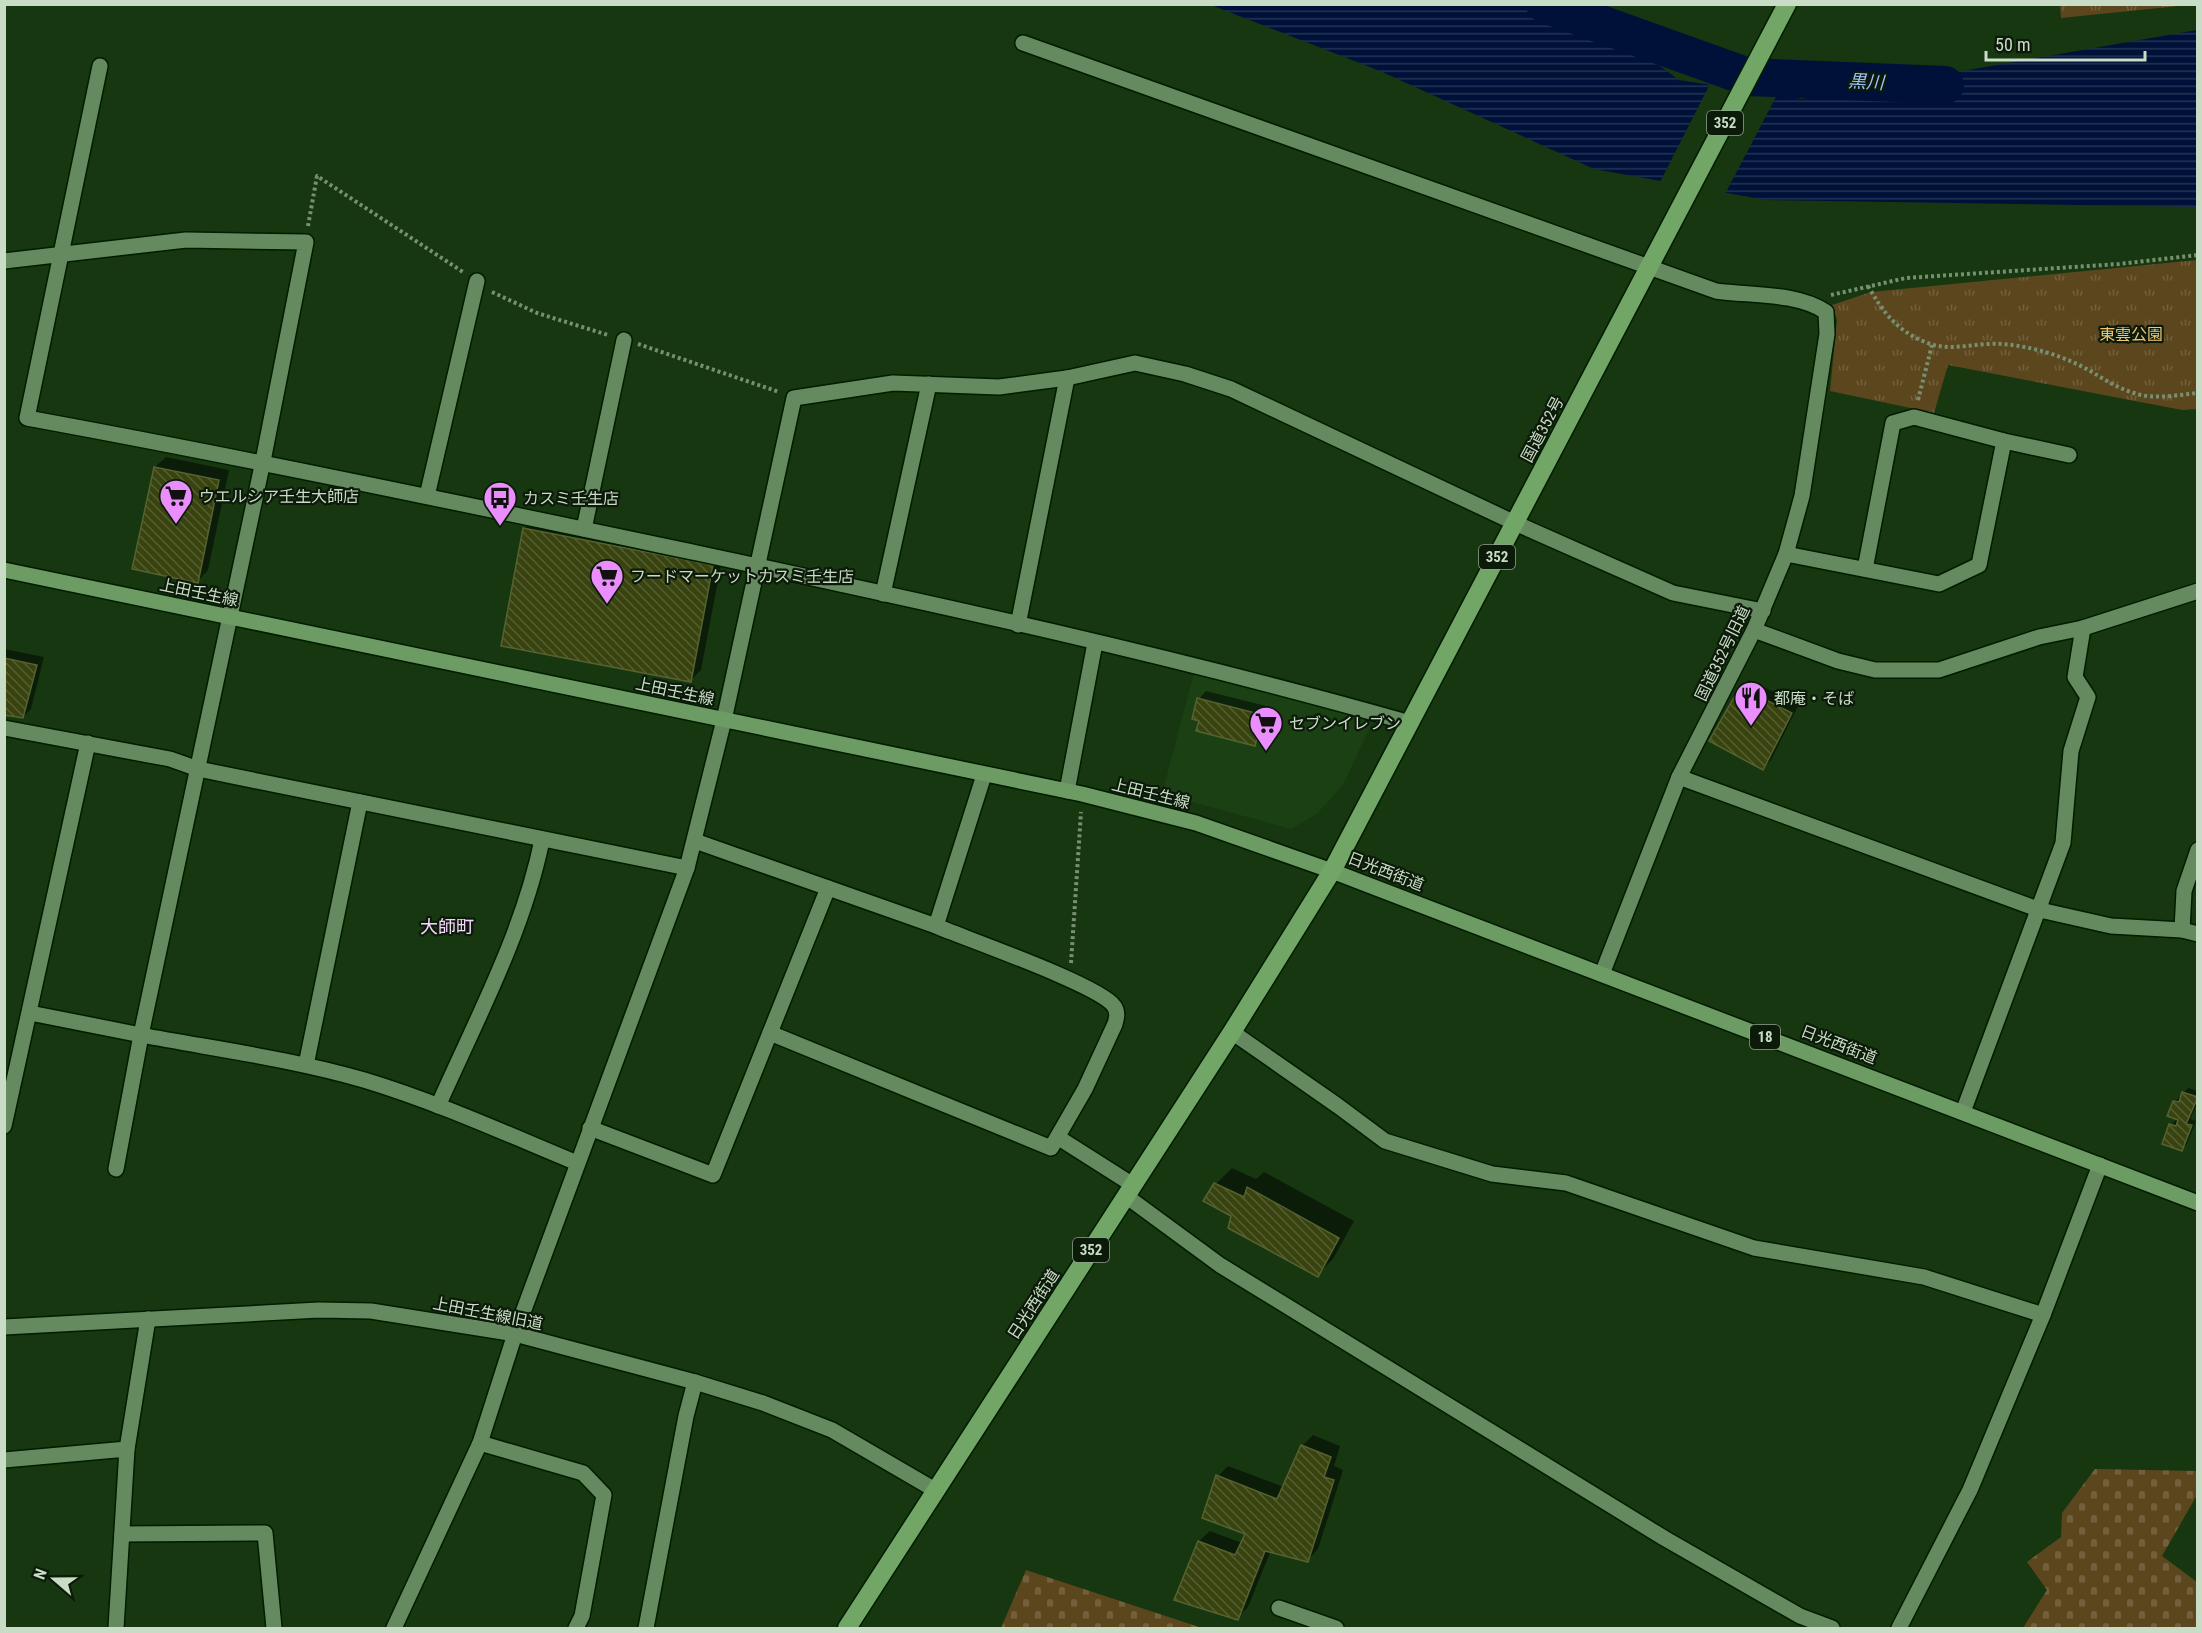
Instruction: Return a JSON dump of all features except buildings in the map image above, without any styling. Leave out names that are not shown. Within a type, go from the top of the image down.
[{"type":"highway","name":"国道352号","points":[[1332,871],[1787,4]]},
{"type":"highway","name":"日光西街道","points":[[848,1629],[935,1490],[1232,1032],[1332,871]]},
{"type":"main road","name":"上田壬生線","points":[[4,570],[1074,793],[1196,823],[1332,871]]},
{"type":"main road","name":"日光西街道","points":[[1332,871],[2198,1203]]},
{"type":"street","points":[[1023,43],[1716,291],[1814,304]]},
{"type":"street","points":[[100,66],[27,418],[263,461],[758,566],[1278,687],[1410,723]]},
{"type":"street","points":[[4,261],[186,240],[306,242],[263,461],[141,1035],[116,1169]]},
{"type":"street","points":[[427,496],[477,281]]},
{"type":"street","name":"国道352号旧道","points":[[1602,974],[1679,777],[1754,630],[1786,554],[1802,496],[1827,334],[1826,312],[1814,304]]},
{"type":"street","points":[[584,529],[624,340]]},
{"type":"street","points":[[394,1629],[480,1443],[515,1334],[687,868],[724,720],[794,398],[893,383],[999,387],[1067,378],[1135,363],[1185,374],[1231,389],[1515,523],[1673,593],[1763,611]]},
{"type":"street","points":[[1018,625],[1067,378]]},
{"type":"street","points":[[884,594],[929,384]]},
{"type":"street","points":[[1865,569],[1893,423],[1914,417],[2004,441],[2069,455]]},
{"type":"street","points":[[1786,554],[1939,584],[1978,565],[2004,441]]},
{"type":"street","points":[[1754,630],[1838,661],[1875,670],[1939,670],[2040,637],[2083,628],[2198,591]]},
{"type":"street","points":[[1963,1112],[2063,843],[2071,751],[2088,697],[2075,677],[2083,628]]},
{"type":"street","points":[[1074,793],[1095,643]]},
{"type":"street","points":[[4,728],[170,759],[198,769],[687,868]]},
{"type":"street","points":[[4,1125],[87,743]]},
{"type":"street","points":[[936,926],[984,775]]},
{"type":"street","points":[[1679,777],[2040,910],[2111,926],[2182,930],[2198,934]]},
{"type":"street","points":[[306,1065],[360,802]]},
{"type":"street","points":[[438,1106],[518,926],[534,882],[542,840]]},
{"type":"street","points":[[695,841],[936,926],[1065,978],[1109,1001],[1118,1015],[1085,1089],[1059,1138],[1051,1148],[770,1033]]},
{"type":"street","points":[[2182,930],[2184,891],[2198,850]]},
{"type":"street","points":[[590,1128],[712,1175],[828,888]]},
{"type":"street","points":[[30,1013],[306,1065],[365,1081],[438,1106],[578,1163]]},
{"type":"street","points":[[1232,1032],[1385,1141],[1492,1174],[1566,1183],[1754,1248],[1924,1277],[2043,1315]]},
{"type":"street","points":[[1059,1138],[1130,1190],[1220,1265],[1664,1538],[1800,1616],[1832,1629]]},
{"type":"street","points":[[1899,1629],[1970,1490],[2043,1315],[2100,1165]]},
{"type":"street","name":"上田壬生線旧道","points":[[4,1327],[320,1310],[371,1311],[515,1334],[695,1382],[763,1403],[832,1430],[935,1490]]},
{"type":"street","points":[[116,1629],[127,1449],[148,1319]]},
{"type":"street","points":[[646,1629],[686,1416],[695,1382]]},
{"type":"street","points":[[480,1443],[583,1473],[604,1495],[582,1616],[576,1629]]},
{"type":"street","points":[[4,1460],[127,1449]]},
{"type":"street","points":[[122,1534],[265,1533],[274,1629]]},
{"type":"street","points":[[1279,1608],[1336,1629]]},
{"type":"path","points":[[306,242],[317,176],[494,293],[537,313],[699,363],[794,398]]},
{"type":"path","points":[[1814,304],[1837,292],[1906,278],[2119,264],[2198,255]]},
{"type":"path","points":[[1868,286],[1885,314],[1902,332],[1932,345],[1999,344],[2028,348],[2056,355],[2135,394],[2162,396],[2198,393]]},
{"type":"path","points":[[1914,417],[1932,345]]},
{"type":"path","points":[[1065,978],[1072,960],[1074,793]]},
{"type":"shaded area","name":"セブンイレブン","points":[[1194,673],[1374,719],[1343,785],[1317,814],[1291,829],[1162,794]]},
{"type":"green space","points":[[2060,4],[2188,4],[2188,5],[2061,18]]},
{"type":"green space","name":"東雲公園","points":[[2197,260],[2197,409],[2182,410],[1948,365],[1934,413],[1830,391],[1837,320],[1832,305],[1871,292]]},
{"type":"green space","points":[[2095,1469],[2197,1471],[2197,1495],[2162,1556],[2197,1582],[2197,1628],[2023,1628],[2047,1590],[2027,1562],[2061,1537],[2062,1513]]},
{"type":"green space","points":[[1026,1570],[1202,1628],[1001,1628]]},
{"type":"water","points":[[1211,5],[1578,5],[1679,80],[1802,99],[2197,30],[2197,207],[1766,200],[1594,169],[1380,71]]},
{"type":"pier","points":[[1711,82],[1778,93],[1724,196],[1659,184]]},
{"type":"waterway","name":"黒川","points":[[1545,4],[1748,77],[1945,85]]},
{"type":"place","name":"ウエルシア壬生大師店","points":[[176,525]]},
{"type":"place","name":"カスミ壬生店","points":[[500,527]]},
{"type":"place","name":"フードマーケットカスミ壬生店","points":[[607,605]]},
{"type":"place","name":"都庵・そば","points":[[1751,727]]},
{"type":"place","name":"セブンイレブン","points":[[1266,752]]},
{"type":"district","name":"大師町","points":[[447,927]]}]
